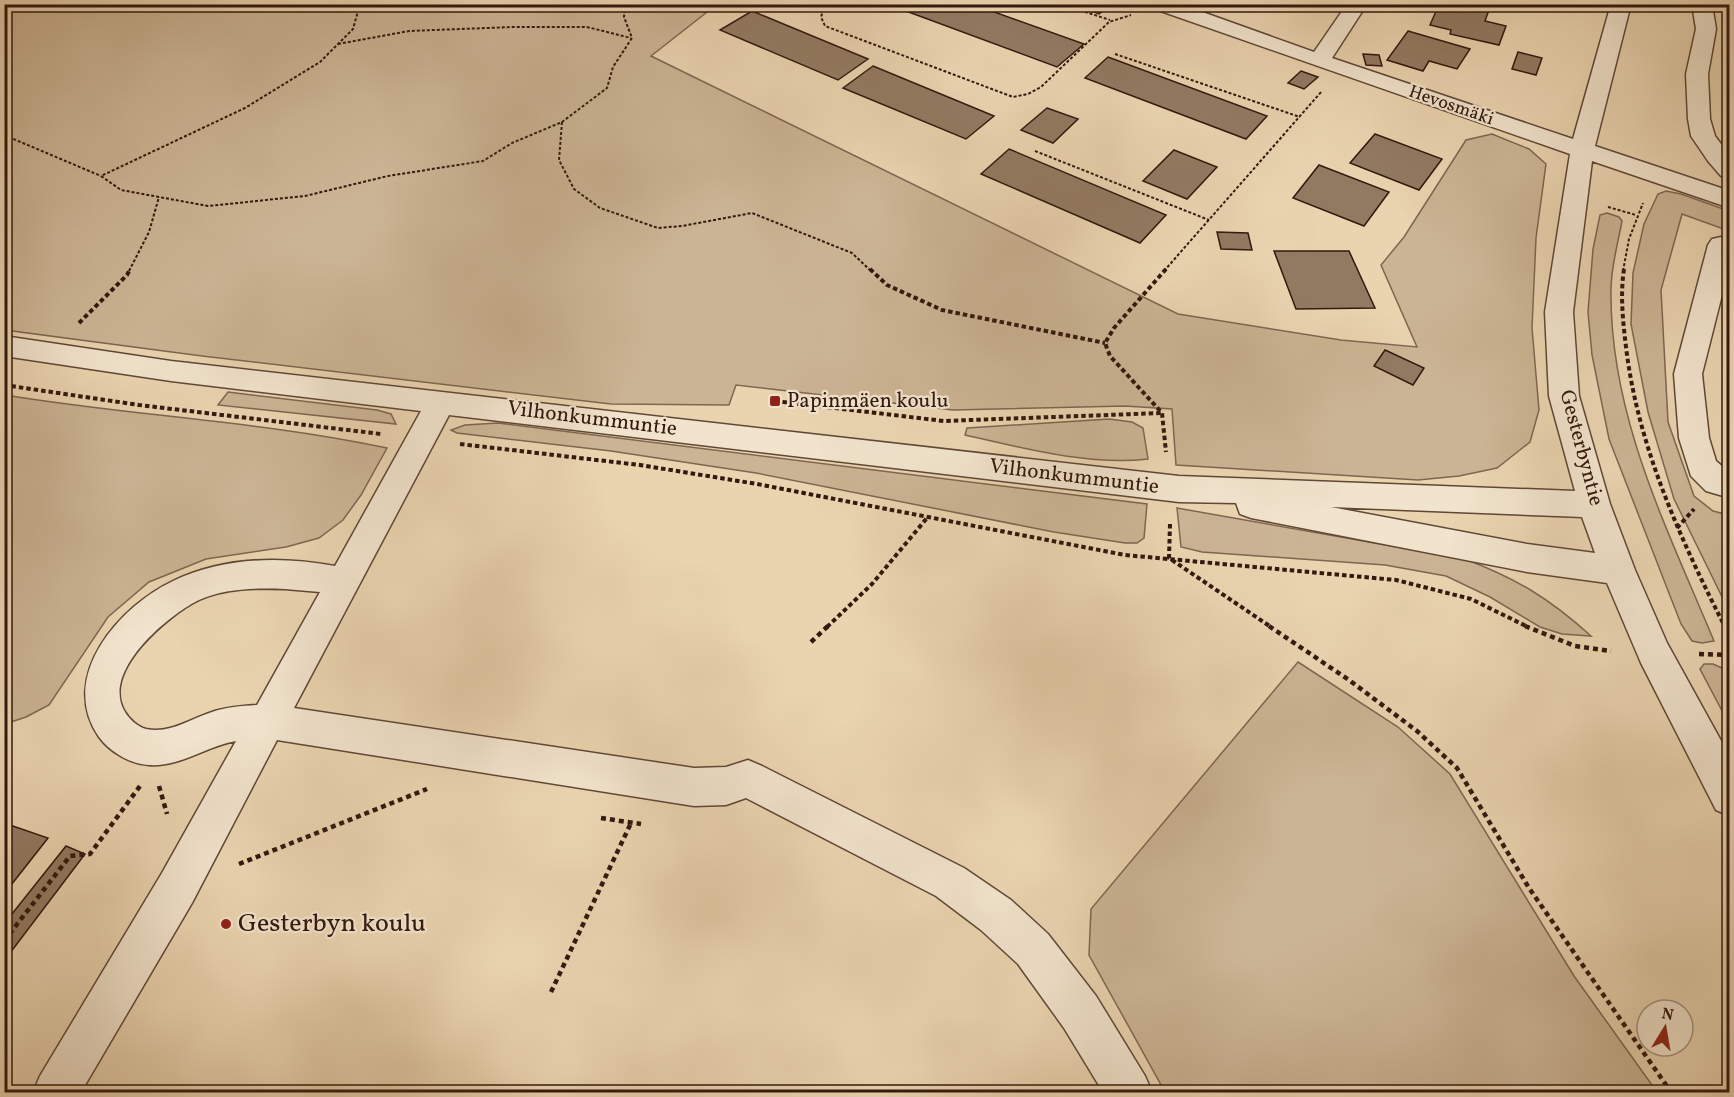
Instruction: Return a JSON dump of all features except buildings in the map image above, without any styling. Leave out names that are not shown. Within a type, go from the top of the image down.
[{"type":"street","points":[[1319,61],[1357,4]]},
{"type":"street","name":"Gesterbyntie","points":[[1621,4],[1582,150],[1559,312],[1564,396],[1594,504],[1618,570],[1654,652],[1730,797]]},
{"type":"street","name":"Hevosmäki","points":[[1161,5],[1730,200]]},
{"type":"street","points":[[1727,13],[1702,9],[1706,29],[1697,74],[1699,119],[1703,136],[1716,156],[1730,171]]},
{"type":"street","points":[[1730,244],[1721,244],[1688,374],[1694,438],[1702,467],[1717,482],[1730,486]]},
{"type":"street","name":"Vilhonkummuntie","points":[[4,346],[171,371],[441,402],[1175,503],[1304,517],[1371,527],[1527,558],[1618,570]]},
{"type":"street","points":[[56,1092],[177,888],[441,402]]},
{"type":"street","name":"Vilhonkummuntie","points":[[1175,503],[1301,492],[1511,503],[1594,504]]},
{"type":"street","points":[[344,582],[290,576],[213,581],[186,591],[147,615],[117,650],[104,680],[104,709],[115,729],[145,758],[160,747],[188,741],[207,731],[234,724],[266,721],[694,787],[726,786],[748,779],[950,882],[996,915],[1033,949],[1047,967],[1080,1012],[1129,1092]]},
{"type":"path","points":[[101,176],[245,108],[320,62],[353,29],[360,4]]},
{"type":"path","points":[[625,4],[624,17],[632,38]]},
{"type":"path","points":[[794,4],[823,11]]},
{"type":"path","points":[[833,4],[823,11],[821,17],[825,26],[1013,97],[1024,96],[1041,87],[1110,21],[1161,5]]},
{"type":"path","points":[[1061,4],[1110,21]]},
{"type":"path","points":[[338,44],[409,32],[513,27],[588,27],[632,38]]},
{"type":"path","points":[[4,135],[101,176],[121,190],[208,206],[304,196],[388,176],[483,161],[512,143],[562,122],[607,88],[613,67],[632,38]]},
{"type":"path","points":[[1115,54],[1300,117]]},
{"type":"path","points":[[1105,343],[1114,328],[1342,68]]},
{"type":"path","points":[[562,122],[559,160],[574,189],[600,208],[658,228],[682,226],[752,213],[852,253],[887,285],[942,310],[1105,343]]},
{"type":"path","points":[[1035,151],[1209,220]]},
{"type":"path","points":[[6,387],[48,354],[127,274],[149,232],[159,197]]},
{"type":"path","points":[[1105,343],[1110,356],[1162,413],[1166,457]]},
{"type":"path","points":[[6,387],[664,469],[758,484],[1125,555],[1396,580],[1436,588],[1480,602],[1525,628],[1584,650],[1730,655]]},
{"type":"path","points":[[775,401],[944,421],[1162,413]]},
{"type":"path","points":[[1168,558],[1175,503]]},
{"type":"path","points":[[812,642],[872,584],[927,518]]},
{"type":"path","points":[[1168,558],[1349,680],[1417,731],[1457,768],[1529,888],[1671,1092]]},
{"type":"path","points":[[145,758],[170,821]]},
{"type":"path","points":[[4,941],[70,856],[90,854],[145,758]]},
{"type":"path","points":[[416,787],[439,791]]},
{"type":"path","points":[[234,866],[427,789]]},
{"type":"path","points":[[597,817],[652,825]]},
{"type":"path","points":[[551,992],[631,823]]},
{"type":"shaded area","points":[[5,5],[716,5],[651,56],[1178,314],[1341,340],[1417,347],[1381,265],[1404,237],[1466,140],[1492,134],[1529,149],[1546,164],[1536,238],[1532,328],[1539,410],[1530,442],[1497,468],[1459,476],[1418,480],[1176,465],[1172,409],[1125,406],[953,410],[736,385],[729,405],[611,404],[202,356],[5,330]]},
{"type":"shaded area","points":[[1666,191],[1729,211],[1729,231],[1682,214],[1661,290],[1668,422],[1694,496],[1713,511],[1729,515],[1729,611],[1674,499],[1648,412],[1631,324],[1633,273],[1644,224],[1658,194]]},
{"type":"shaded area","points":[[1607,213],[1619,217],[1622,221],[1613,264],[1611,289],[1613,336],[1630,426],[1660,513],[1714,641],[1702,643],[1692,641],[1681,624],[1609,439],[1592,355],[1588,312],[1593,249],[1600,215]]},
{"type":"shaded area","points":[[228,392],[377,410],[391,414],[396,424],[218,405]]},
{"type":"shaded area","points":[[5,395],[292,431],[387,448],[361,495],[343,520],[319,538],[286,547],[206,559],[149,582],[108,617],[49,705],[26,717],[5,724]]},
{"type":"shaded area","points":[[1109,419],[1132,422],[1143,428],[1148,459],[1126,461],[1079,458],[965,435],[967,428]]},
{"type":"shaded area","points":[[498,423],[1147,504],[1144,538],[1137,543],[1125,543],[1054,532],[756,473],[611,451],[457,433],[451,430],[465,425]]},
{"type":"shaded area","points":[[1177,508],[1465,559],[1501,574],[1532,591],[1591,636],[1562,634],[1540,627],[1490,597],[1446,576],[1385,565],[1202,552],[1181,547]]},
{"type":"shaded area","points":[[1298,662],[1398,727],[1450,774],[1574,976],[1657,1092],[1165,1092],[1089,955],[1091,909]]},
{"type":"shaded area","points":[[1704,664],[1713,664],[1729,671],[1729,724],[1700,669]]},
{"type":"place","name":"Papinmäen koulu","points":[[775,401]]},
{"type":"place","name":"Gesterbyn koulu","points":[[226,924]]}]
